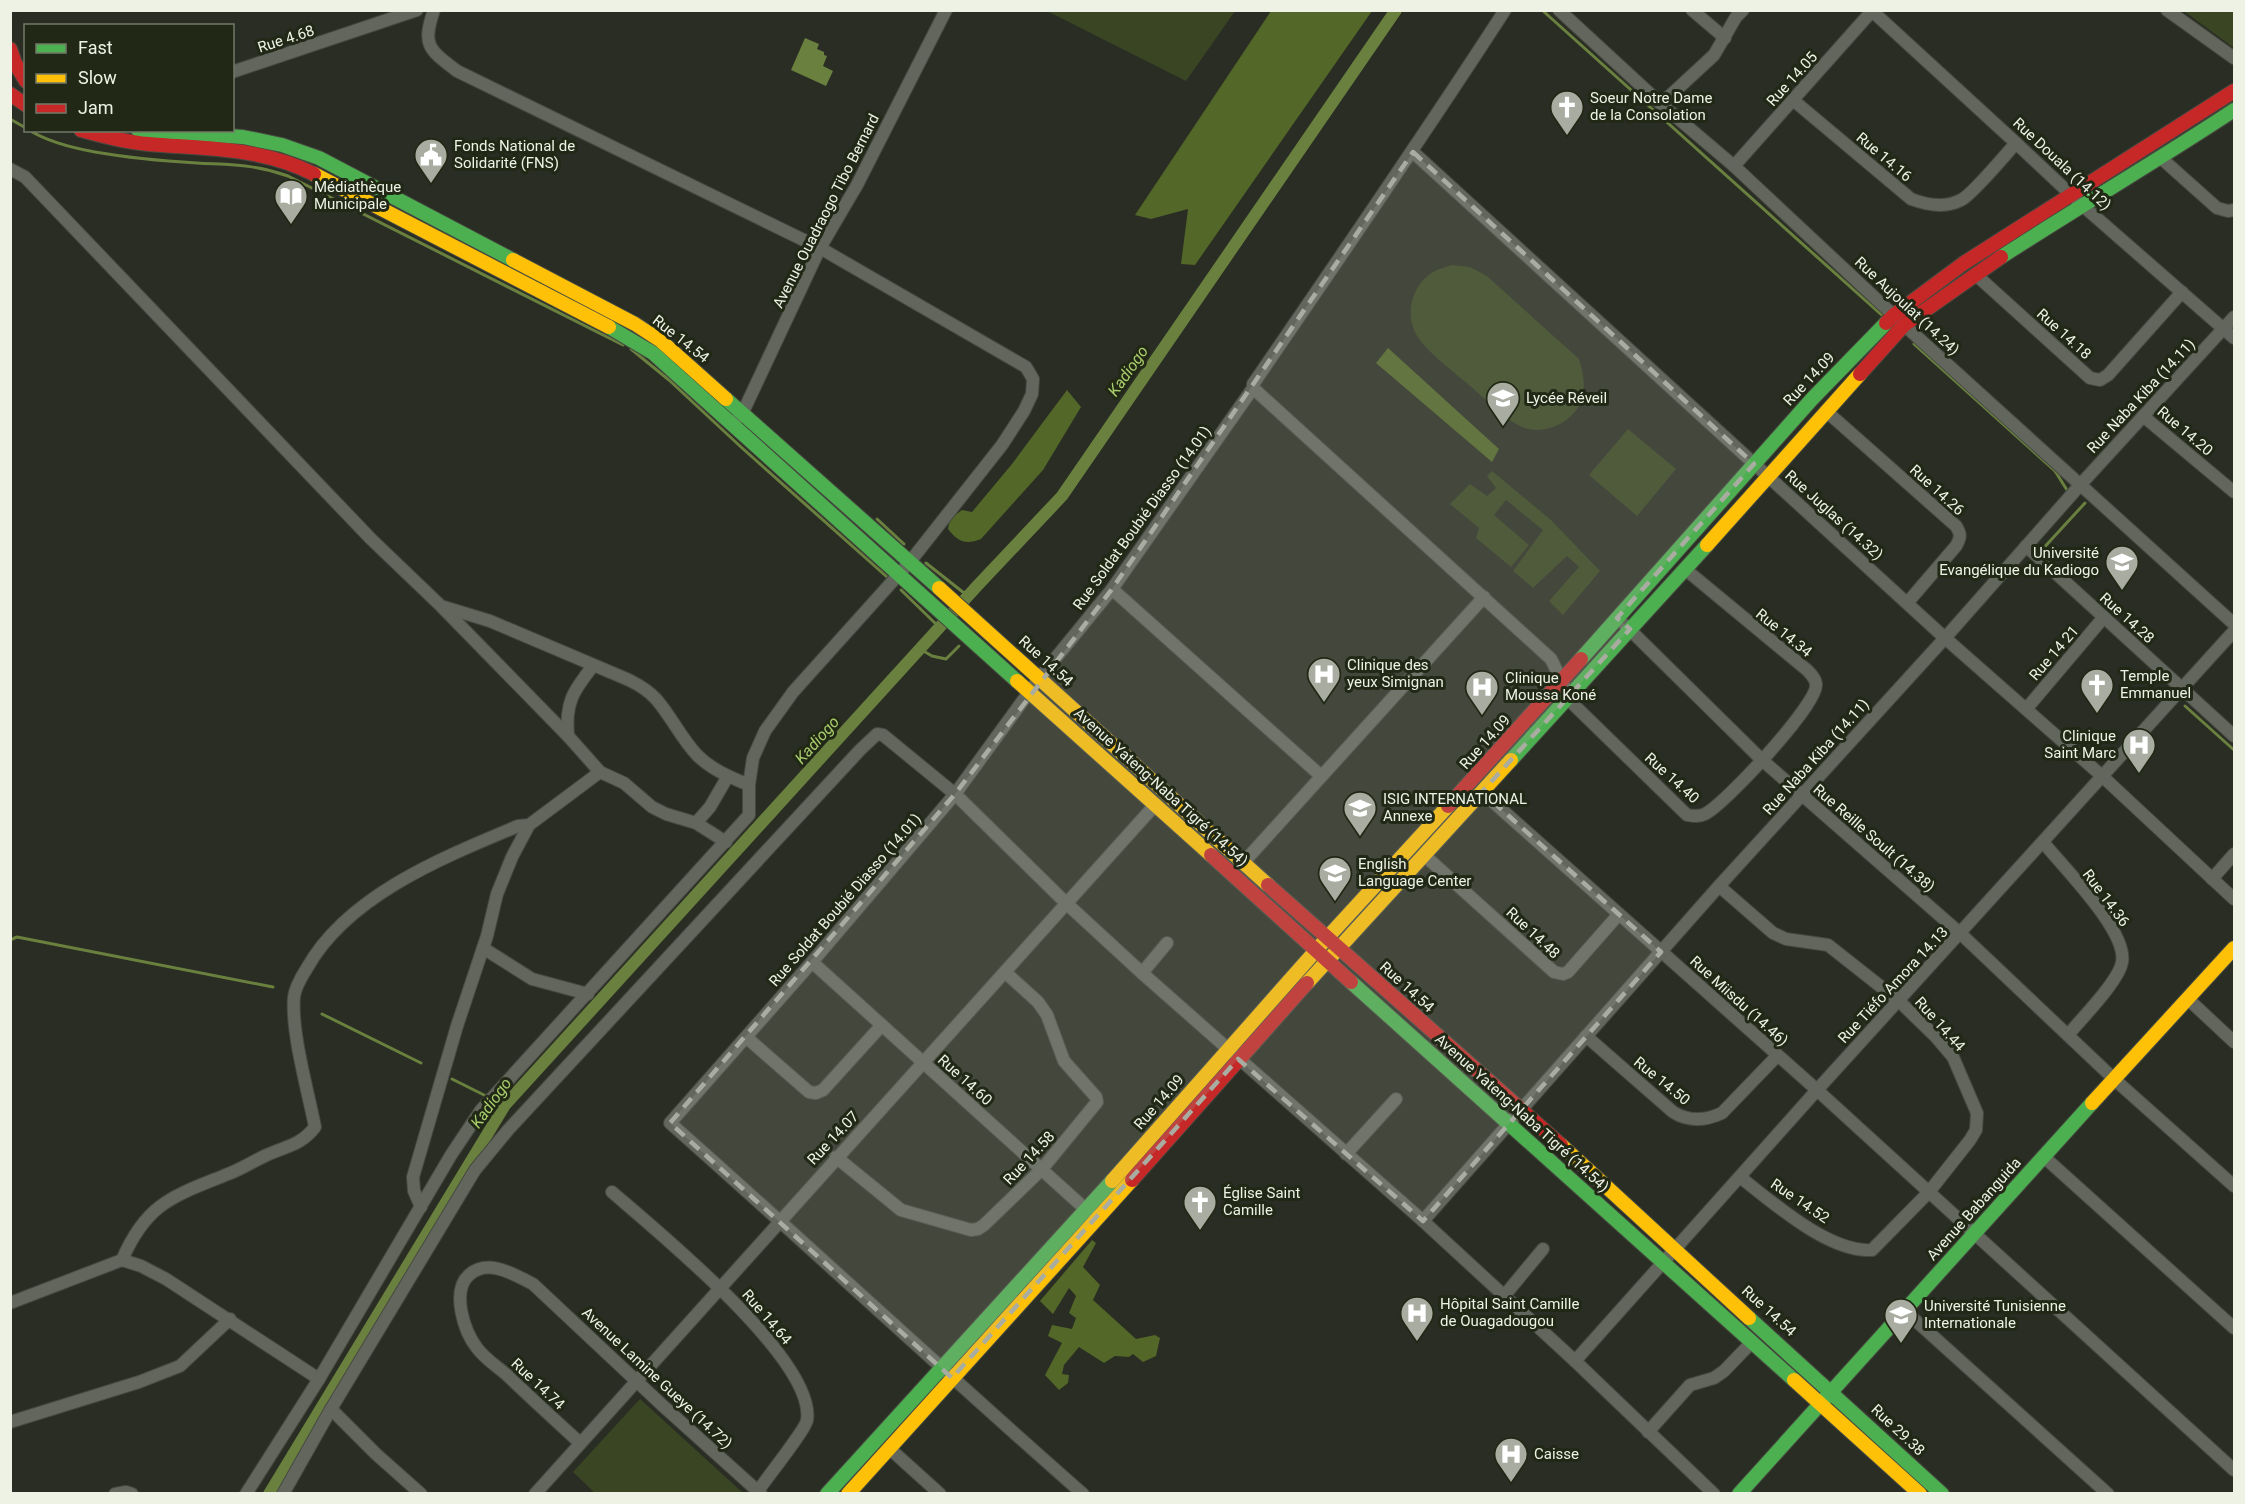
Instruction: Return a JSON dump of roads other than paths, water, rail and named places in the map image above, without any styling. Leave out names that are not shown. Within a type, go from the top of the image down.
[{"type":"street","name":"Rue 4.68","points":[[234,71],[417,10]]},
{"type":"street","points":[[246,1494],[319,1379],[451,1155],[481,1110],[749,815],[749,785],[753,758],[765,731],[793,692],[909,563],[1002,445],[1032,394],[1033,379],[1026,368],[820,248],[457,71],[441,59],[429,43],[427,32],[434,10]]},
{"type":"street","name":"Avenue Ouadraogo Tibo Bernard","points":[[732,424],[743,412],[820,248],[856,185],[946,10]]},
{"type":"street","name":"Rue Soldat Boubié Diasso (14.01)","points":[[780,1220],[670,1123],[812,962],[955,794],[1040,677],[1112,589],[1253,388],[1253,384],[1309,301],[1413,152],[1505,10]]},
{"type":"street","name":"Rue Aujoulat (14.24)","points":[[1559,10],[1661,104],[1734,166],[1904,325],[2235,624]]},
{"type":"street","points":[[1692,10],[1725,38]]},
{"type":"street","points":[[2167,10],[2235,58]]},
{"type":"street","name":"Rue 14.05","points":[[1734,166],[1871,11]]},
{"type":"street","name":"Rue Douala (14.12)","points":[[1871,11],[2082,205],[2235,338]]},
{"type":"street","points":[[1661,104],[1705,65],[1725,38],[1736,13]]},
{"type":"street","points":[[10,49],[24,78]]},
{"type":"street","points":[[10,77],[24,88]]},
{"type":"street","name":"Rue 14.09","points":[[827,1494],[1097,1219],[1327,938],[1562,682],[1812,399],[1894,315],[1964,263],[2235,91]]},
{"type":"street","points":[[10,94],[24,104]]},
{"type":"street","name":"Rue 14.16","points":[[1793,100],[1911,200],[1924,204],[1943,205],[1963,200],[2016,143]]},
{"type":"street","name":"Rue 14.09","points":[[848,1494],[889,1448],[946,1373],[1086,1209],[1232,1055],[1328,961],[1904,325],[1975,274],[2235,110]]},
{"type":"street","name":"Rue 14.54","points":[[186,132],[243,137],[282,145],[319,158],[642,329],[672,350],[1040,677],[1339,949],[1832,1391]]},
{"type":"street","name":"Rue 14.54","points":[[109,134],[147,144],[236,150],[268,155],[308,170],[604,324],[661,360],[961,629]]},
{"type":"street","name":"Rue Juglas (14.32)","points":[[1413,152],[1945,638],[2027,708],[2235,899]]},
{"type":"street","points":[[2161,158],[2217,208],[2235,210]]},
{"type":"street","points":[[10,169],[25,177],[371,539],[442,607],[600,772],[624,783],[652,807],[696,823],[726,842]]},
{"type":"street","name":"Rue 14.18","points":[[1975,274],[2090,378],[2100,380],[2108,375],[2182,292]]},
{"type":"street","name":"Rue Naba Kiba (14.11)","points":[[1423,1221],[1719,886],[1945,638],[2081,484],[2235,317]]},
{"type":"street","points":[[1253,388],[1551,659],[1568,697]]},
{"type":"street","name":"Rue 14.26","points":[[1826,411],[1960,532],[1960,539],[1956,546],[1908,602]]},
{"type":"street","name":"Rue 14.20","points":[[2143,416],[2235,492]]},
{"type":"street","name":"Rue 14.28","points":[[2026,546],[2235,736]]},
{"type":"street","name":"Rue 14.34","points":[[1685,569],[1814,677],[1816,686],[1809,704],[1762,760]]},
{"type":"street","points":[[1112,589],[1320,775]]},
{"type":"street","points":[[1243,862],[1484,597]]},
{"type":"street","points":[[442,607],[490,621],[629,680],[647,690],[657,699],[687,743],[699,756],[715,770],[749,785]]},
{"type":"street","name":"Rue 14 21","points":[[2027,708],[2104,617]]},
{"type":"street","name":"Rue Reille Soult (14.38)","points":[[1617,618],[1762,760],[1961,934],[2114,1079],[2235,1186]]},
{"type":"street","name":"Avenue Yateng-Naba Tigré (14.54)","points":[[961,629],[1820,1405]]},
{"type":"street","name":"Rue Tiéfo Amora 14.13","points":[[1575,1361],[1817,1090],[2235,631]]},
{"type":"street","points":[[568,736],[566,715],[572,696],[592,666]]},
{"type":"street","name":"Rue 14.40","points":[[1568,697],[1580,712],[1687,815],[1703,815],[1709,812],[1762,760]]},
{"type":"street","points":[[283,1494],[331,1409],[475,1170],[516,1121],[652,973],[877,734],[883,735],[955,794],[1066,903],[1232,1055],[1423,1221],[1575,1361],[1713,1494]]},
{"type":"street","points":[[421,1207],[414,1191],[413,1177],[457,1026],[483,948],[497,894],[512,857],[530,825],[600,772]]},
{"type":"street","points":[[696,823],[710,807],[728,776]]},
{"type":"street","name":"Rue Miisdu (14.46)","points":[[1482,792],[1817,1090],[2235,1470]]},
{"type":"street","name":"Rue 14.07","points":[[535,1494],[635,1380],[1155,805]]},
{"type":"street","points":[[122,1260],[129,1243],[142,1223],[156,1208],[187,1190],[306,1138],[315,1127],[293,1013],[295,993],[302,976],[329,935],[366,905],[425,866],[518,826],[530,825]]},
{"type":"street","name":"Rue 14.36","points":[[2043,842],[2112,927],[2122,953],[2122,963],[2116,975],[2068,1035]]},
{"type":"street","points":[[2212,879],[2235,854]]},
{"type":"street","name":"Rue 14.48","points":[[1424,855],[1554,972],[1568,972],[1619,914]]},
{"type":"street","name":"Rue 14.44","points":[[1719,886],[1773,933],[1786,939],[1828,945],[1899,1001],[1953,1057],[1977,1113],[1976,1130],[1929,1192]]},
{"type":"street","points":[[1142,973],[1167,943]]},
{"type":"street","points":[[483,948],[532,979],[588,994]]},
{"type":"street","name":"Avenue Babanguida","points":[[1739,1494],[2043,1156],[2235,948]]},
{"type":"street","name":"Rue 14.60","points":[[812,962],[1097,1219]]},
{"type":"street","name":"Rue 14.58","points":[[836,1157],[901,1210],[971,1230],[984,1225],[1042,1169],[1097,1102],[1095,1096],[1064,1061],[1047,1015],[1038,1002],[1005,972]]},
{"type":"street","points":[[2188,999],[2235,1041]]},
{"type":"street","points":[[746,1037],[809,1092],[816,1093],[823,1090],[882,1025]]},
{"type":"street","name":"Rue 14.50","points":[[1586,1036],[1673,1112],[1683,1118],[1698,1120],[1722,1113],[1777,1056]]},
{"type":"street","points":[[1346,1154],[1396,1099]]},
{"type":"street","points":[[2043,1156],[2235,1328]]},
{"type":"street","name":"Rue 14.52","points":[[1740,1177],[1803,1225],[1836,1241],[1864,1250],[1872,1250],[1878,1246],[1929,1192]]},
{"type":"street","name":"Rue 14.64","points":[[612,1192],[721,1287],[789,1366],[801,1385],[807,1409],[807,1423],[759,1492]]},
{"type":"street","points":[[780,1220],[946,1373],[1083,1494]]},
{"type":"street","points":[[1504,1296],[1543,1249]]},
{"type":"street","points":[[10,1303],[122,1260],[141,1266],[166,1279],[319,1379]]},
{"type":"street","name":"Rue 14.74","points":[[533,1284],[496,1268],[480,1268],[467,1276],[463,1284],[459,1300],[465,1325],[476,1348],[579,1443]]},
{"type":"street","name":"Avenue Lamine Gueye (14.72)","points":[[533,1284],[759,1492]]},
{"type":"street","points":[[1905,1311],[2108,1494]]},
{"type":"street","points":[[10,1422],[139,1382],[180,1366],[230,1319]]},
{"type":"street","points":[[1648,1432],[1690,1385],[1714,1378],[1752,1342]]},
{"type":"street","name":"Rue 29.38","points":[[1832,1391],[1942,1494]]},
{"type":"street","points":[[1820,1405],[1920,1494]]},
{"type":"street","points":[[331,1409],[376,1454],[421,1494]]},
{"type":"street","points":[[889,1448],[940,1494]]},
{"type":"street","points":[[115,1494],[126,1492],[132,1494]]},
{"type":"waterway","name":"Kadiogo","points":[[269,1494],[505,1105],[978,585],[1062,496],[1396,10]]},
{"type":"waterway","points":[[1542,10],[1885,318]]},
{"type":"waterway","points":[[10,119],[24,127]]},
{"type":"waterway","points":[[33,132],[61,144],[95,152],[158,160],[243,166],[265,169],[288,176],[623,345]]},
{"type":"waterway","points":[[1914,344],[2055,471],[2067,490]]},
{"type":"waterway","points":[[631,349],[669,380],[887,577]]},
{"type":"waterway","points":[[2039,553],[2085,503]]},
{"type":"waterway","points":[[877,519],[904,544]]},
{"type":"waterway","points":[[926,563],[964,593],[971,593]]},
{"type":"waterway","points":[[901,590],[936,624],[938,630]]},
{"type":"waterway","points":[[920,649],[932,656],[946,659],[959,646]]},
{"type":"waterway","points":[[2185,706],[2234,750]]},
{"type":"waterway","points":[[10,940],[17,937],[273,987]]},
{"type":"waterway","points":[[322,1014],[421,1063]]},
{"type":"waterway","points":[[452,1079],[488,1097]]},
{"type":"waterway","points":[[494,1100],[505,1105]]},
{"type":"place","name":"Soeur Notre Dame de la Consolation","points":[[1567,136]]},
{"type":"place","name":"Fonds National de Solidarité (FNS)","points":[[431,184]]},
{"type":"place","name":"Médiathèque Municipale","points":[[291,225]]},
{"type":"place","name":"Lycée Réveil","points":[[1503,427]]},
{"type":"place","name":"Université Evangélique du Kadiogo","points":[[2122,591]]},
{"type":"place","name":"Clinique des yeux Simignan","points":[[1324,703]]},
{"type":"place","name":"Temple Emmanuel","points":[[2097,714]]},
{"type":"place","name":"Clinique Moussa Koné","points":[[1482,716]]},
{"type":"place","name":"Clinique Saint Marc","points":[[2139,774]]},
{"type":"place","name":"ISIG INTERNATIONAL Annexe","points":[[1360,837]]},
{"type":"place","name":"English Language Center","points":[[1335,902]]},
{"type":"place","name":"Église Saint Camille","points":[[1200,1231]]},
{"type":"place","name":"Hôpital Saint Camille de Ouagadougou","points":[[1417,1342]]},
{"type":"place","name":"Université Tunisienne Internationale","points":[[1901,1344]]},
{"type":"place","name":"Caisse","points":[[1511,1483]]}]
